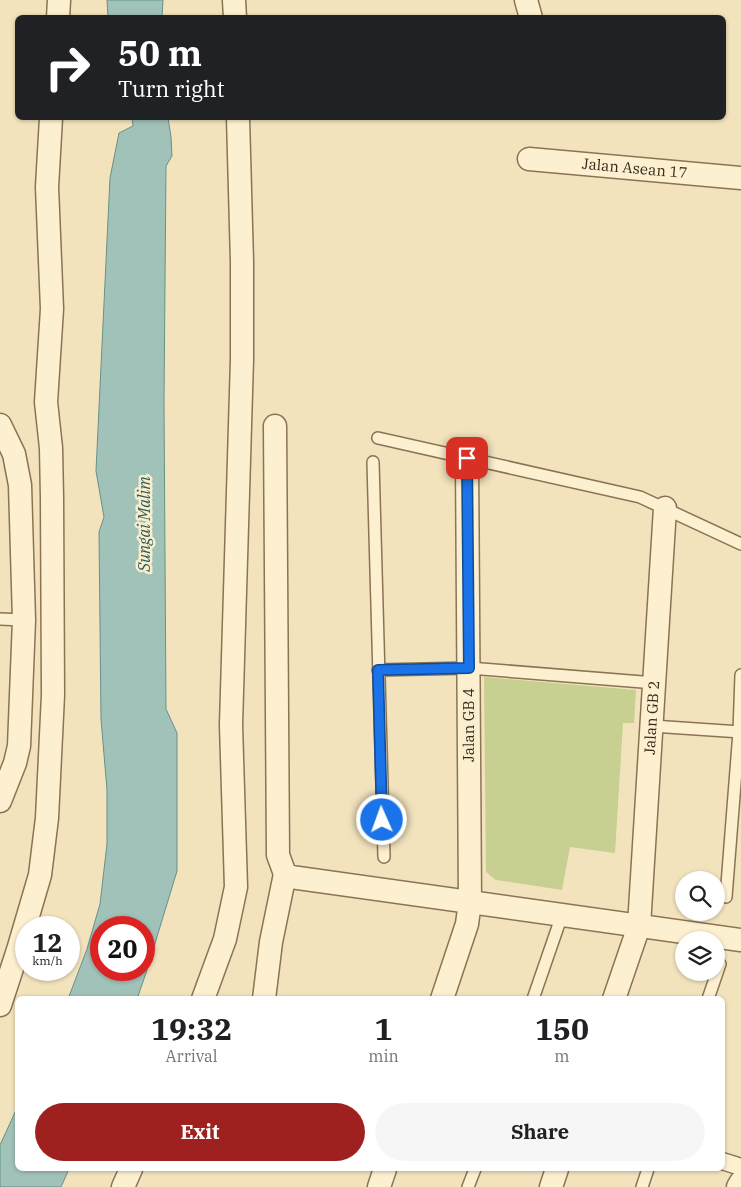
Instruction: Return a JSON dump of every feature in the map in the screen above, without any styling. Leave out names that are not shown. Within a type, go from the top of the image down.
[{"type":"street","points":[[58,15],[59,0]]},
{"type":"street","points":[[234,0],[235,15]]},
{"type":"street","points":[[526,0],[530,15]]},
{"type":"street","points":[[0,1005],[40,875],[47,818],[53,695],[51,448],[46,402],[52,310],[47,187],[51,120]]},
{"type":"street","points":[[204,996],[225,939],[236,887],[232,725],[242,359],[242,262],[238,120]]},
{"type":"street","name":"Jalan Asean 17","points":[[529,159],[741,178]]},
{"type":"street","points":[[0,425],[14,454],[20,486],[24,620],[19,746],[15,763],[0,800]]},
{"type":"street","points":[[264,996],[271,942],[285,874],[278,854],[275,426]]},
{"type":"street","name":"Jalan GB 4","points":[[443,996],[467,924],[470,902],[467,458]]},
{"type":"street","name":"Jalan GB 2","points":[[615,996],[639,926],[665,508]]},
{"type":"street","points":[[285,874],[291,877],[741,940]]},
{"type":"street","points":[[725,1162],[741,1167]]},
{"type":"street","points":[[123,1187],[130,1171]]},
{"type":"street","points":[[379,1187],[384,1171]]},
{"type":"street","points":[[551,1187],[556,1171]]},
{"type":"street","points":[[738,1187],[741,1182]]},
{"type":"lane","points":[[378,438],[640,497],[741,544]]},
{"type":"lane","points":[[373,462],[384,857]]},
{"type":"lane","points":[[0,619],[24,620]]},
{"type":"lane","points":[[378,670],[469,668],[655,683]]},
{"type":"lane","points":[[726,898],[740,732],[741,676]]},
{"type":"lane","points":[[652,726],[740,732]]},
{"type":"lane","points":[[534,996],[562,915]]},
{"type":"lane","points":[[709,996],[714,981]]},
{"type":"lane","points":[[468,1187],[474,1171]]},
{"type":"lane","points":[[642,1187],[647,1171]]},
{"type":"green space","points":[[484,677],[636,690],[634,723],[623,723],[615,853],[570,847],[562,890],[496,880],[486,872]]},
{"type":"water","points":[[107,0],[163,0],[162,15],[108,15]]},
{"type":"water","name":"Sungai Malim","points":[[132,120],[168,120],[172,156],[166,166],[164,402],[166,709],[177,733],[177,871],[155,943],[155,916],[97,916],[100,904],[107,844],[107,790],[101,719],[99,532],[104,517],[96,471],[110,178],[119,133],[133,126]]},
{"type":"water","points":[[90,939],[90,981],[143,981],[138,996],[69,996],[75,981],[80,981],[80,967]]},
{"type":"water","points":[[15,1112],[15,1171],[68,1171],[61,1187],[0,1187],[0,1145]]},
{"type":"route","points":[[382,820],[378,670],[469,668],[467,458]]}]
